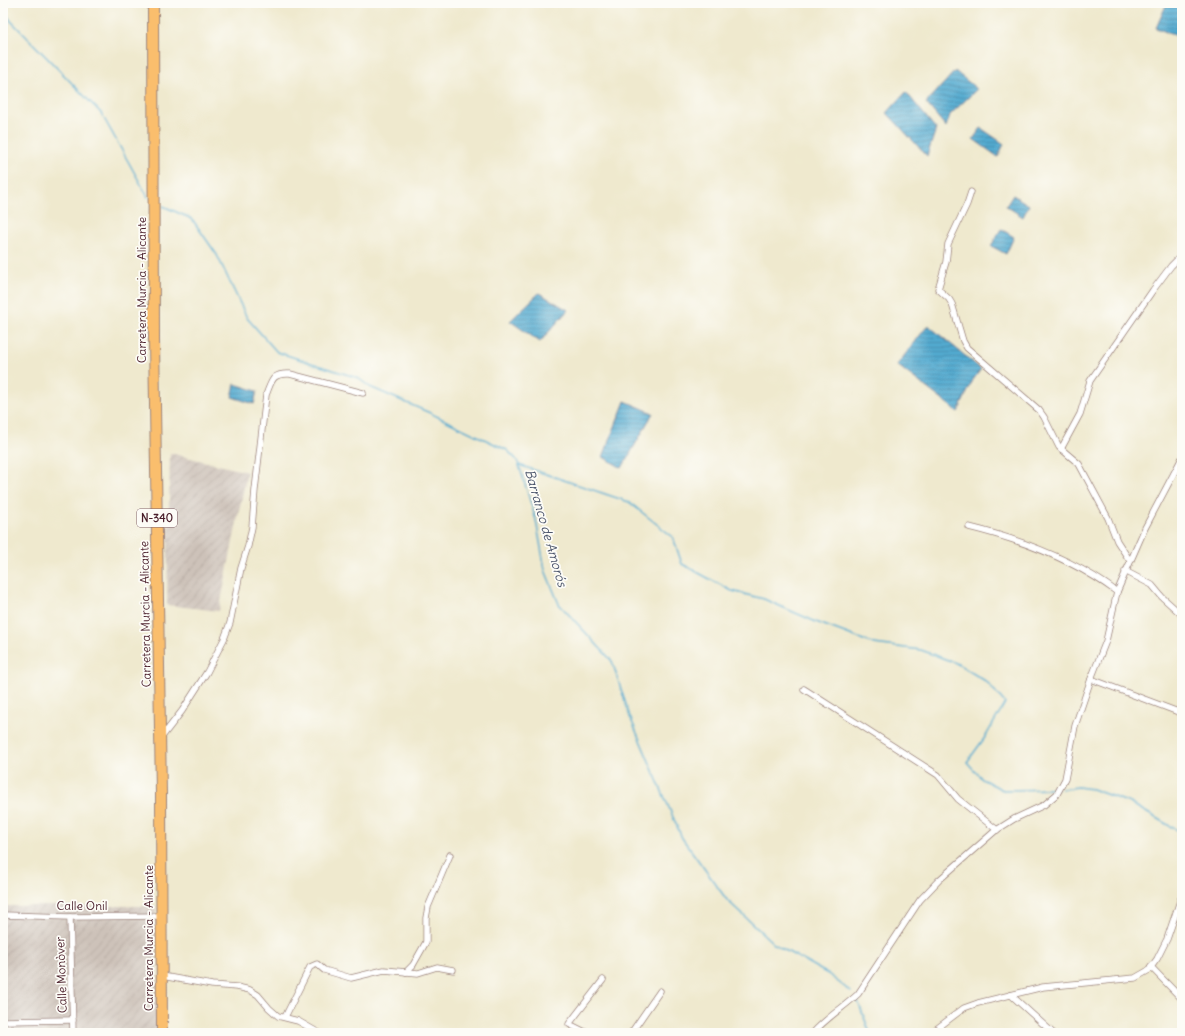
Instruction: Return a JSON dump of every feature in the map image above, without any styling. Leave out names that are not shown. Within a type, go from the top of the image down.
[{"type":"highway","name":"Carretera Murcia - Alicante","points":[[153,3],[154,339],[160,740],[162,1033]]},
{"type":"street","points":[[971,192],[948,244],[946,262],[938,289],[949,299],[952,304],[963,341],[967,348],[1039,410],[1060,449],[1079,464],[1108,518],[1117,541],[1130,561]]},
{"type":"street","points":[[1060,449],[1080,414],[1090,381],[1153,290],[1171,266],[1182,255]]},
{"type":"street","points":[[160,740],[207,672],[224,639],[230,623],[241,568],[252,527],[266,395],[269,386],[275,376],[280,374],[290,374],[363,393]]},
{"type":"street","points":[[813,1033],[824,1021],[848,1004],[858,994],[920,900],[939,880],[997,830],[1014,819],[1044,805],[1057,794],[1065,779],[1075,726],[1106,641],[1117,592],[1145,528],[1182,458]]},
{"type":"street","points":[[969,527],[1004,536],[1052,554],[1093,574],[1117,592]]},
{"type":"street","points":[[1125,571],[1152,585],[1162,597],[1181,612]]},
{"type":"street","points":[[1091,679],[1180,712]]},
{"type":"street","points":[[804,689],[938,775],[958,799],[997,830]]},
{"type":"street","points":[[406,972],[413,964],[426,942],[426,918],[428,907],[450,855]]},
{"type":"street","points":[[930,1033],[964,1008],[1043,986],[1135,978],[1149,970],[1158,959],[1180,909],[1182,895]]},
{"type":"street","name":"Calle Onil","points":[[3,915],[70,917],[161,916]]},
{"type":"street","name":"Calle Monòver","points":[[70,917],[73,1033]]},
{"type":"street","points":[[285,1018],[310,967],[317,964],[324,970],[351,978],[384,970],[418,973],[437,967],[453,970]]},
{"type":"street","points":[[1151,967],[1182,999]]},
{"type":"street","points":[[162,976],[250,990],[258,995],[278,1016],[298,1021],[319,1033]]},
{"type":"street","points":[[587,1033],[569,1024],[603,980]]},
{"type":"street","points":[[631,1033],[660,991]]},
{"type":"street","points":[[1011,995],[1053,1033]]},
{"type":"street","points":[[3,1021],[73,1020]]},
{"type":"shaded area","points":[[170,453],[247,472],[219,611],[167,605]]},
{"type":"shaded area","points":[[3,906],[156,906],[158,1033],[3,1033]]},
{"type":"water","points":[[1167,3],[1182,3],[1182,38],[1156,28]]},
{"type":"water","points":[[955,71],[977,89],[950,115],[946,127],[926,103]]},
{"type":"water","points":[[906,92],[936,129],[927,156],[887,113]]},
{"type":"water","points":[[981,128],[1004,144],[998,157],[973,139]]},
{"type":"water","points":[[1013,195],[1029,205],[1023,217],[1006,206]]},
{"type":"water","points":[[1001,229],[1014,237],[1006,254],[991,246]]},
{"type":"water","points":[[539,293],[568,310],[540,342],[510,321]]},
{"type":"water","points":[[928,325],[981,369],[973,380],[958,412],[897,365]]},
{"type":"water","points":[[235,384],[257,391],[254,404],[232,397]]},
{"type":"water","points":[[625,401],[653,413],[622,468],[603,457]]},
{"type":"waterway","name":"Barranco de Amorós","points":[[3,10],[11,21],[101,113],[148,197]]},
{"type":"waterway","name":"Barranco de Amorós","points":[[163,206],[192,219],[217,255],[247,318],[277,352],[358,378],[370,387],[430,413],[507,450],[516,459],[536,520],[545,570],[559,604],[612,661],[630,717],[682,838],[727,900],[774,944],[828,974],[851,992]]},
{"type":"waterway","points":[[519,465],[629,502],[673,537],[682,564],[732,591],[764,599],[816,622],[874,644],[921,650],[956,663],[987,682],[1005,703],[986,736],[967,762],[982,779],[1003,790],[1058,789]]},
{"type":"waterway","points":[[1062,789],[1078,787],[1092,789],[1130,803],[1182,833]]},
{"type":"waterway","name":"Barranco de Amorós","points":[[857,999],[870,1033]]}]
